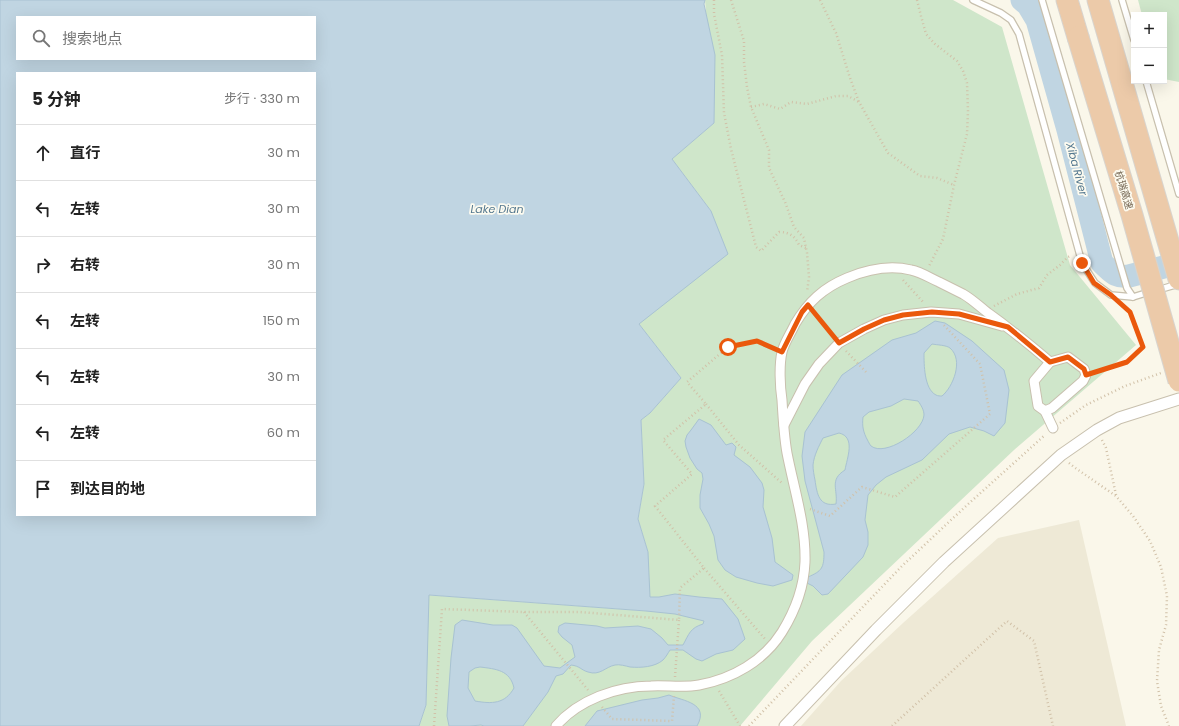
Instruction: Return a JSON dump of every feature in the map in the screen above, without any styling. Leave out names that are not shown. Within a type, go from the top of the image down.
[{"type":"highway","name":"杭瑞高速","points":[[1067,0],[1132,215],[1172,377]]},
{"type":"highway","points":[[1098,0],[1179,278]]},
{"type":"street","points":[[556,726],[574,710],[594,698],[624,689],[647,686],[697,686],[719,680],[738,672],[757,660],[771,647],[782,632],[794,610],[801,588],[805,562],[799,505],[787,451],[784,425],[780,381],[782,352],[802,312],[822,292],[838,282],[856,274],[892,268],[912,270],[964,295],[1008,327],[1050,362]]},
{"type":"street","points":[[784,425],[805,384],[819,364],[839,343],[884,320],[903,315],[932,312],[959,314],[1008,327]]},
{"type":"street","points":[[1045,411],[1052,408],[1083,381],[1086,375],[1084,369],[1068,357],[1050,362],[1034,382],[1038,406],[1045,411],[1053,428]]},
{"type":"street","points":[[785,726],[876,630],[944,562],[1061,455],[1097,430],[1119,418],[1179,399]]},
{"type":"lane","points":[[973,0],[1001,13],[1011,20],[1019,34],[1082,263],[1094,283],[1111,295],[1132,297],[1179,284]]},
{"type":"lane","points":[[1042,0],[1127,288],[1132,297]]},
{"type":"lane","points":[[1122,0],[1131,30]]},
{"type":"lane","points":[[1147,84],[1179,194]]},
{"type":"path","points":[[714,0],[714,14],[722,55],[724,113],[731,149],[756,247],[761,251],[779,232],[786,232],[796,239],[799,245],[806,248]]},
{"type":"path","points":[[730,0],[744,41],[746,87],[751,107],[769,150],[769,168],[785,202],[794,227],[804,238],[809,277],[806,293],[808,305],[839,343],[866,372]]},
{"type":"path","points":[[820,0],[836,33],[859,102],[888,153],[920,176],[937,178],[954,185]]},
{"type":"path","points":[[917,0],[926,34],[957,61],[963,71],[967,83],[968,111],[967,134],[954,185],[943,239],[925,275]]},
{"type":"path","points":[[751,107],[764,104],[780,109],[791,102],[806,104],[836,96],[848,96],[859,102]]},
{"type":"path","points":[[994,306],[1017,294],[1038,288],[1047,276],[1068,257],[1080,254]]},
{"type":"path","points":[[799,505],[830,516],[862,487],[895,497],[990,414],[980,364],[892,268]]},
{"type":"path","points":[[1086,375],[1127,362],[1143,347],[1130,312],[1111,295]]},
{"type":"path","points":[[782,352],[757,341],[728,347],[687,382],[739,445],[783,484],[795,486]]},
{"type":"path","points":[[749,726],[902,566],[1053,428],[1086,405],[1125,386],[1152,376],[1172,377]]},
{"type":"path","points":[[706,404],[663,440],[692,474],[655,506],[704,568],[771,647]]},
{"type":"path","points":[[1097,430],[1106,448],[1116,496]]},
{"type":"path","points":[[1061,455],[1074,467],[1116,496],[1150,541],[1161,567],[1167,596],[1166,625],[1159,650],[1157,680],[1161,706],[1169,726]]},
{"type":"path","points":[[524,612],[612,718],[672,721],[678,644],[680,588],[704,568]]},
{"type":"path","points":[[434,726],[442,609],[524,612],[580,612],[679,620]]},
{"type":"path","points":[[892,726],[1007,621],[1034,641],[1053,726]]},
{"type":"path","points":[[713,682],[740,726]]},
{"type":"shaded area","points":[[1079,520],[1126,726],[801,726],[841,681],[998,538]]},
{"type":"green space","points":[[705,0],[953,0],[1002,27],[1070,265],[1136,345],[1014,450],[812,641],[740,726],[419,726],[426,705],[428,595],[646,611],[648,552],[638,519],[644,484],[641,420],[650,413],[681,378],[639,324],[711,211],[672,159],[714,123]]},
{"type":"green space","points":[[1138,0],[1179,0],[1179,82],[1167,80],[1167,12],[1141,12]]},
{"type":"water","name":"Lake Dian","points":[[0,0],[705,0],[704,4],[715,55],[714,123],[672,159],[711,211],[728,254],[639,324],[681,378],[650,413],[641,420],[644,484],[638,519],[648,552],[650,597],[675,594],[722,599],[738,619],[745,639],[733,650],[716,654],[702,661],[696,659],[683,650],[670,650],[660,662],[643,667],[617,665],[611,666],[596,673],[592,673],[571,665],[563,674],[556,676],[548,692],[523,726],[449,726],[447,716],[455,625],[462,620],[493,625],[512,625],[517,628],[544,666],[560,668],[575,657],[572,645],[558,632],[559,626],[565,623],[605,628],[638,626],[651,629],[668,645],[683,645],[690,632],[695,627],[703,624],[704,621],[675,614],[646,611],[429,595],[426,705],[419,726],[0,726]],"holes":[[[480,667],[497,670],[506,674],[512,682],[514,688],[506,697],[498,702],[475,701],[468,688],[469,672]]]},
{"type":"water","points":[[935,321],[945,323],[972,341],[1004,370],[1009,390],[1005,423],[994,436],[970,427],[949,434],[922,460],[886,477],[876,485],[868,495],[865,520],[868,532],[868,545],[863,557],[828,594],[822,595],[813,586],[807,583],[808,577],[819,571],[823,565],[824,552],[805,481],[802,456],[805,432],[842,375],[892,340],[916,333]],"holes":[[[932,344],[950,348],[956,359],[957,366],[953,380],[942,396],[932,392],[927,382],[924,353]],[[904,399],[918,401],[924,413],[922,422],[917,429],[894,446],[877,449],[871,446],[866,438],[863,426],[863,417],[869,412],[891,406]],[[839,433],[844,435],[849,443],[845,470],[837,477],[835,485],[836,504],[830,504],[822,501],[817,490],[813,465],[823,438]]]},
{"type":"water","points":[[699,419],[711,425],[726,445],[732,443],[736,447],[734,455],[750,467],[762,483],[764,490],[763,507],[772,538],[775,562],[793,575],[792,580],[773,586],[757,583],[736,577],[725,570],[718,560],[714,536],[700,508],[700,495],[703,479],[702,473],[697,469],[690,458],[685,441],[687,435]]},
{"type":"water","points":[[669,695],[687,701],[698,708],[700,718],[697,726],[585,726],[597,711]]},
{"type":"waterway","name":"Xiba River","points":[[1022,0],[1028,5],[1037,20],[1068,130],[1102,263],[1111,272],[1120,276],[1129,276],[1179,263]]},
{"type":"route","points":[[728,347],[757,341],[782,352],[790,333],[802,312],[808,305],[839,343],[884,320],[903,315],[932,312],[959,314],[1008,327],[1050,362],[1068,357],[1084,369],[1086,375],[1127,362],[1143,347],[1130,312],[1111,295],[1094,283],[1082,263]]}]
